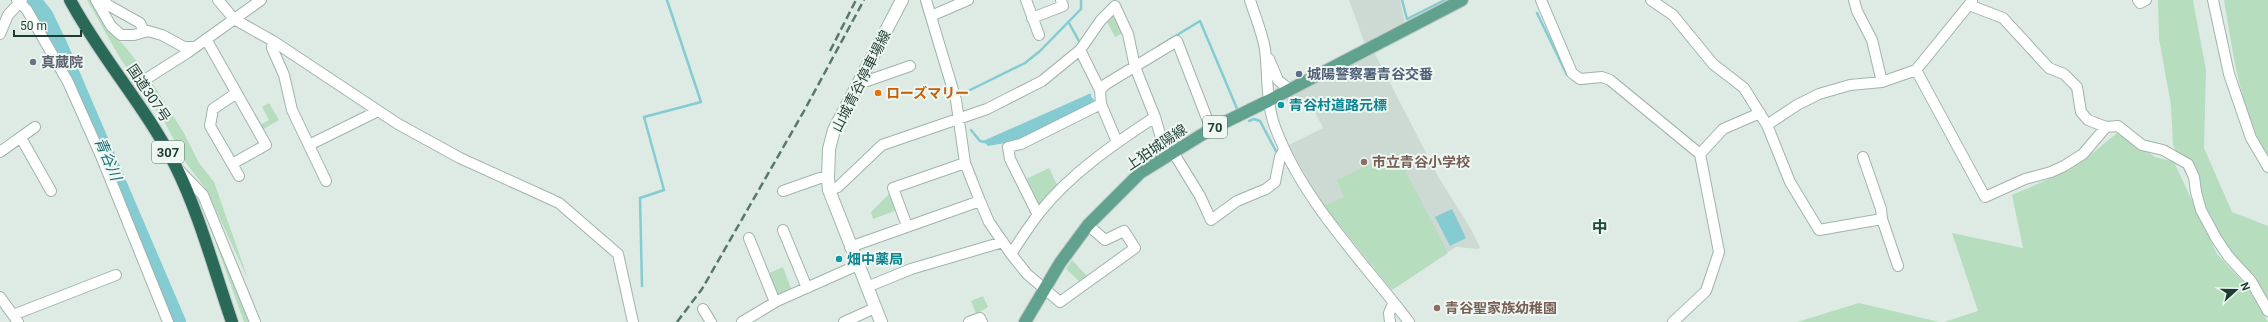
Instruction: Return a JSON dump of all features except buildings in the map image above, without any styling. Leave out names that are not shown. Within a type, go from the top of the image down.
[{"type":"highway","name":"国道307号","points":[[70,0],[85,28],[152,124],[177,168],[232,322]]},
{"type":"main road","name":"山城青谷停車場線","points":[[881,322],[850,247],[829,190],[829,149],[834,130],[902,0]]},
{"type":"main road","name":"上狛城陽線","points":[[1025,322],[1060,264],[1088,225],[1140,173],[1169,153],[1211,129],[1290,90],[1462,0]]},
{"type":"street","points":[[96,0],[111,26],[121,35],[134,35],[148,31],[162,35],[184,46],[192,47]]},
{"type":"street","points":[[104,0],[108,5],[140,23],[144,32]]},
{"type":"street","points":[[218,0],[234,19],[272,41],[378,111],[460,158],[559,203],[618,254],[633,322]]},
{"type":"street","points":[[146,79],[187,53],[192,47],[206,40],[261,0]]},
{"type":"street","points":[[926,0],[956,100],[965,163],[989,222],[1027,274],[1060,302],[1135,248],[1124,230],[1105,240],[1088,225]]},
{"type":"street","points":[[931,16],[968,0]]},
{"type":"street","points":[[1026,0],[1039,35]]},
{"type":"street","points":[[1032,18],[1063,6],[1061,0]]},
{"type":"street","points":[[1250,0],[1264,48],[1278,80],[1290,90]]},
{"type":"street","points":[[1541,0],[1572,73],[1580,79],[1602,77],[1610,80],[1700,154],[1719,252],[1706,291],[1673,322]]},
{"type":"street","points":[[1651,0],[1673,15],[1712,64],[1744,88],[1766,125],[1790,182],[1819,230],[1882,219]]},
{"type":"street","points":[[1854,0],[1857,11],[1872,40],[1882,82]]},
{"type":"street","points":[[2138,0],[2140,3],[2146,0]]},
{"type":"street","points":[[2213,0],[2217,24],[2232,81],[2251,138],[2268,168]]},
{"type":"street","points":[[0,34],[8,15],[19,1],[27,10],[68,82],[101,156],[168,322]]},
{"type":"street","points":[[829,190],[838,187],[882,145],[987,109],[1042,81],[1080,50],[1114,3],[1128,34],[1135,67],[1169,153],[1200,196],[1211,220],[1237,201],[1266,189],[1275,182],[1280,157],[1284,150]]},
{"type":"street","points":[[1766,125],[1797,105],[1819,94],[1850,85],[1882,82],[1916,70],[1971,3],[2004,18],[2049,68],[2064,74],[2078,87],[2081,112],[2088,120],[2106,127],[2118,126],[2142,144],[2163,150],[2188,164],[2194,177],[2201,210],[2216,238],[2251,281],[2268,311]]},
{"type":"street","points":[[206,40],[235,94],[266,145],[232,164]]},
{"type":"street","points":[[272,41],[272,48],[284,75],[292,110],[326,181]]},
{"type":"street","points":[[1100,90],[1106,84],[1177,41],[1211,129]]},
{"type":"street","points":[[1264,48],[1268,101],[1274,126],[1284,150],[1309,194],[1393,304],[1409,322]]},
{"type":"street","points":[[1080,50],[1100,90],[1101,104],[1117,142]]},
{"type":"street","points":[[860,80],[867,81],[910,66]]},
{"type":"street","points":[[1916,70],[1985,197],[2025,179],[2051,172],[2064,166],[2083,154],[2106,127]]},
{"type":"street","points":[[235,94],[213,109],[210,126],[239,176]]},
{"type":"street","points":[[1038,215],[1030,203],[1010,159],[1008,147],[1021,144],[1101,104]]},
{"type":"street","points":[[309,145],[378,111]]},
{"type":"street","points":[[1700,154],[1715,135],[1723,129],[1760,113]]},
{"type":"street","points":[[1011,254],[1038,215],[1077,175],[1117,142],[1155,118]]},
{"type":"street","points":[[0,152],[35,127]]},
{"type":"street","points":[[21,138],[51,191]]},
{"type":"street","points":[[1863,157],[1881,208],[1882,219],[1898,266]]},
{"type":"street","points":[[907,226],[893,188],[965,163]]},
{"type":"street","points":[[177,168],[203,195],[256,322]]},
{"type":"street","points":[[783,191],[820,178],[828,178]]},
{"type":"street","points":[[850,247],[980,201]]},
{"type":"street","points":[[783,230],[807,288]]},
{"type":"street","points":[[749,238],[775,302]]},
{"type":"street","points":[[867,287],[911,269],[1003,242]]},
{"type":"street","points":[[742,322],[775,302],[858,265]]},
{"type":"street","points":[[0,297],[15,319],[116,275]]},
{"type":"street","points":[[1390,322],[1389,313],[1393,304]]},
{"type":"street","points":[[844,322],[876,308]]},
{"type":"street","points":[[704,309],[711,322]]},
{"type":"street","points":[[969,322],[980,318],[982,322]]},
{"type":"shaded area","points":[[1349,0],[1400,0],[1405,24],[1365,44]]},
{"type":"shaded area","name":"市立青谷小学校","points":[[1374,52],[1439,178],[1472,231],[1480,247],[1479,249],[1456,247],[1392,290],[1317,197],[1289,145],[1323,128],[1309,100],[1291,110],[1285,99]]},
{"type":"green space","points":[[87,0],[90,0],[111,34],[123,44],[145,72],[184,133],[199,163],[214,182],[248,279],[206,189],[186,163],[164,121],[120,58]]},
{"type":"green space","points":[[2158,0],[2193,0],[2206,70],[2204,148],[2232,212],[2268,226],[2268,299],[2228,249],[2196,187],[2195,180],[2185,173],[2173,145],[2171,105],[2159,39]]},
{"type":"green space","points":[[2224,0],[2268,0],[2268,157],[2258,139],[2244,101],[2234,61]]},
{"type":"green space","points":[[1113,16],[1117,18],[1124,33],[1115,37],[1107,22]]},
{"type":"green space","points":[[269,103],[279,120],[262,130],[260,125],[269,120],[262,107]]},
{"type":"green space","points":[[2118,132],[2155,157],[2174,162],[2217,254],[2246,285],[2268,322],[1944,322],[1978,311],[1952,233],[2023,248],[2012,195],[2067,171],[2088,157]]},
{"type":"green space","points":[[1379,160],[1404,168],[1448,253],[1392,290],[1324,206],[1344,197],[1337,180]]},
{"type":"green space","points":[[1049,168],[1059,189],[1038,211],[1024,180]]},
{"type":"green space","points":[[891,192],[897,210],[873,219],[871,212]]},
{"type":"green space","points":[[199,196],[251,322],[244,322]]},
{"type":"green space","points":[[1072,260],[1087,276],[1080,282],[1066,269]]},
{"type":"green space","points":[[783,267],[792,291],[776,298],[767,274]]},
{"type":"green space","points":[[983,296],[988,307],[976,314],[971,301]]},
{"type":"green space","points":[[1859,303],[1939,322],[1797,322]]},
{"type":"water","points":[[1090,95],[1095,101],[1094,105],[1022,140],[988,146],[984,142]]},
{"type":"water","points":[[1452,209],[1466,238],[1450,246],[1435,217]]},
{"type":"waterway","name":"青谷川","points":[[33,0],[45,15],[59,44],[178,322]]},
{"type":"waterway","points":[[642,286],[640,198],[664,190],[644,117],[701,102],[667,0]]},
{"type":"waterway","points":[[921,0],[948,89]]},
{"type":"waterway","points":[[962,94],[1025,63],[1040,51],[1081,9],[1081,0]]},
{"type":"waterway","points":[[1402,0],[1407,19],[1445,0]]},
{"type":"waterway","points":[[1537,13],[1567,75]]},
{"type":"waterway","points":[[1159,46],[1200,21],[1238,111]]},
{"type":"waterway","points":[[1069,23],[1080,43]]},
{"type":"waterway","points":[[1581,84],[1592,82]]},
{"type":"waterway","points":[[971,130],[980,141],[984,142],[1090,95]]},
{"type":"waterway","points":[[1249,121],[1254,119],[1260,121],[1277,153]]},
{"type":"railway","points":[[830,51],[856,0]]},
{"type":"railway","points":[[677,322],[702,289],[804,111],[864,0]]},
{"type":"place","name":"真蔵院","points":[[33,62]]},
{"type":"place","name":"城陽警察署青谷交番","points":[[1299,74]]},
{"type":"place","name":"ローズマリー","points":[[878,93]]},
{"type":"place","name":"青谷村道路元標","points":[[1281,105]]},
{"type":"place","name":"市立青谷小学校","points":[[1364,162]]},
{"type":"place","name":"畑中薬局","points":[[839,259]]},
{"type":"place","name":"青谷聖家族幼稚園","points":[[1437,308]]},
{"type":"district","name":"中","points":[[1600,227]]}]
